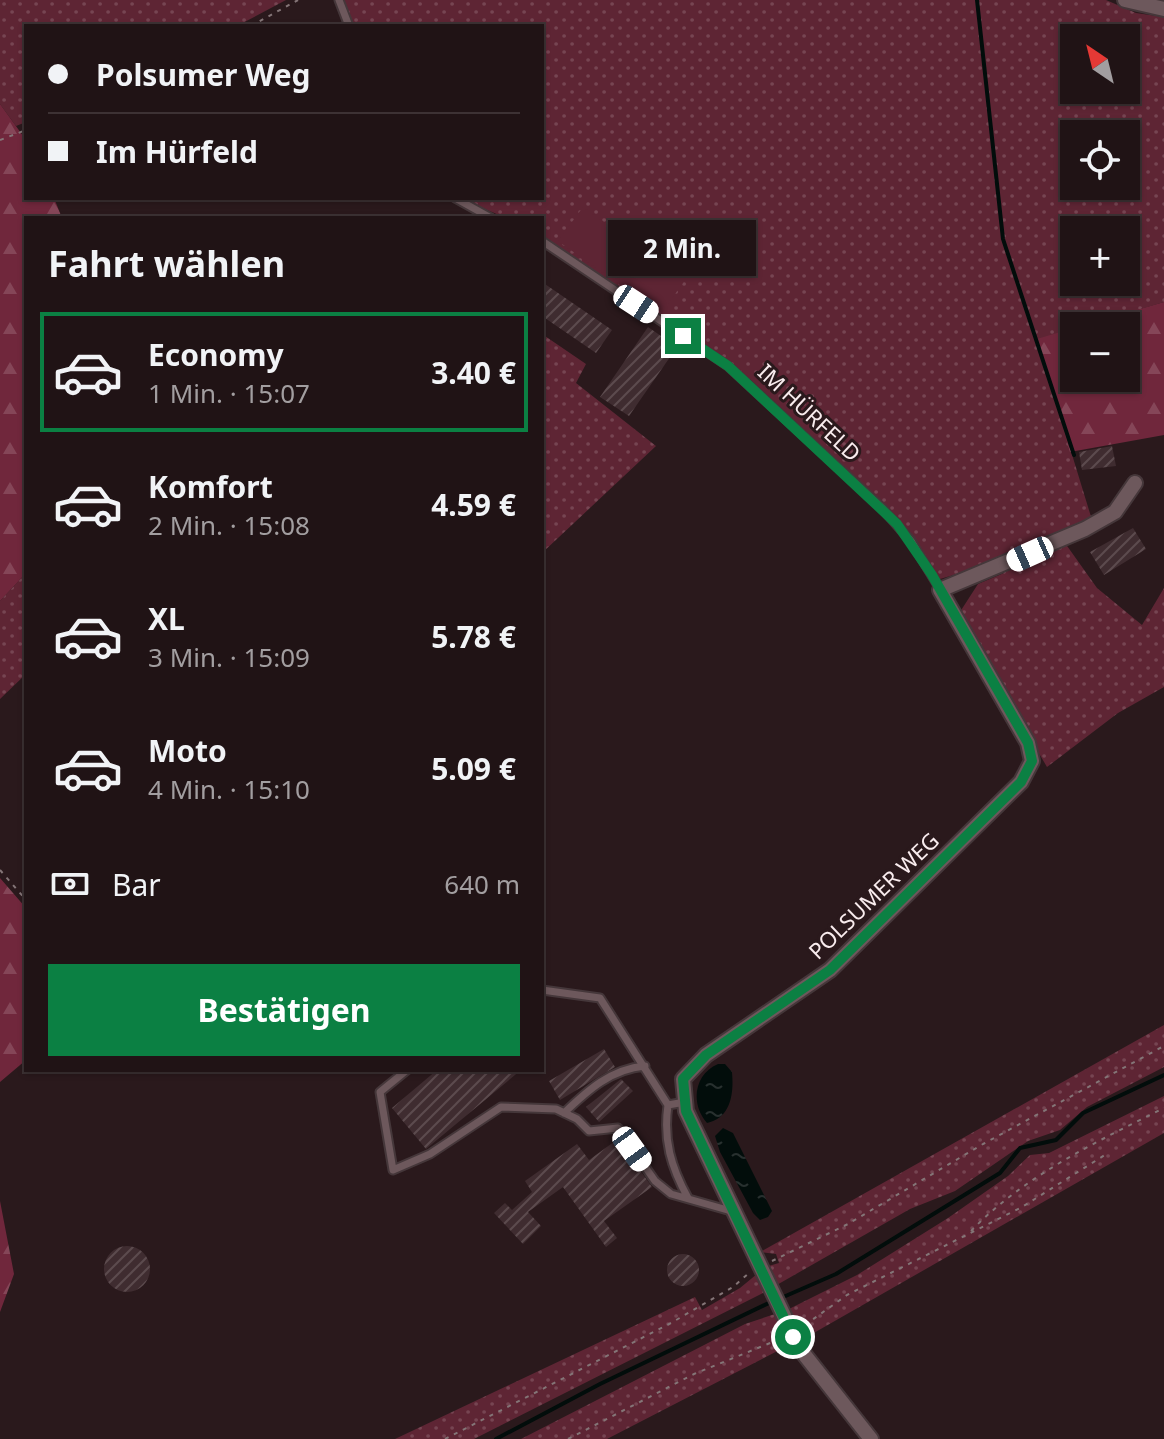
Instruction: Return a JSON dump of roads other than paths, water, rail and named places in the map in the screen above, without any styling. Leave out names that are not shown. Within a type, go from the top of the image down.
[{"type":"street","points":[[1125,0],[1164,9]]},
{"type":"street","points":[[940,590],[1085,529],[1115,512],[1135,483]]},
{"type":"street","name":"POLSUMER WEG","points":[[685,1102],[683,1079],[706,1055],[830,970],[1021,782],[1032,761],[1028,743],[940,590]]},
{"type":"street","points":[[685,1102],[686,1111],[791,1333],[871,1439]]},
{"type":"lane","points":[[339,0],[348,24]]},
{"type":"lane","points":[[459,200],[487,216]]},
{"type":"lane","name":"IM HÜRFELD","points":[[544,242],[728,366],[882,508],[911,541],[940,590]]},
{"type":"lane","points":[[544,990],[600,998],[668,1105],[665,1127],[669,1155],[688,1198]]},
{"type":"lane","points":[[564,1113],[611,1075],[627,1068],[645,1066]]},
{"type":"lane","points":[[405,1072],[380,1092],[393,1170],[430,1154],[501,1107],[556,1109],[589,1131],[618,1128],[655,1181],[671,1194],[733,1212]]},
{"type":"lane","points":[[668,1105],[685,1102]]},
{"type":"water","points":[[718,1064],[725,1064],[732,1072],[731,1096],[721,1116],[707,1123],[698,1107],[697,1090],[704,1075]]},
{"type":"water","points":[[723,1128],[733,1133],[772,1211],[768,1217],[760,1220],[753,1213],[720,1152],[715,1136]]},
{"type":"waterway","points":[[977,0],[1003,239],[1074,455]]},
{"type":"waterway","points":[[781,1298],[836,1274],[1000,1173],[1020,1148],[1056,1140],[1083,1113],[1164,1075]]},
{"type":"waterway","points":[[496,1439],[600,1384],[773,1301]]}]
